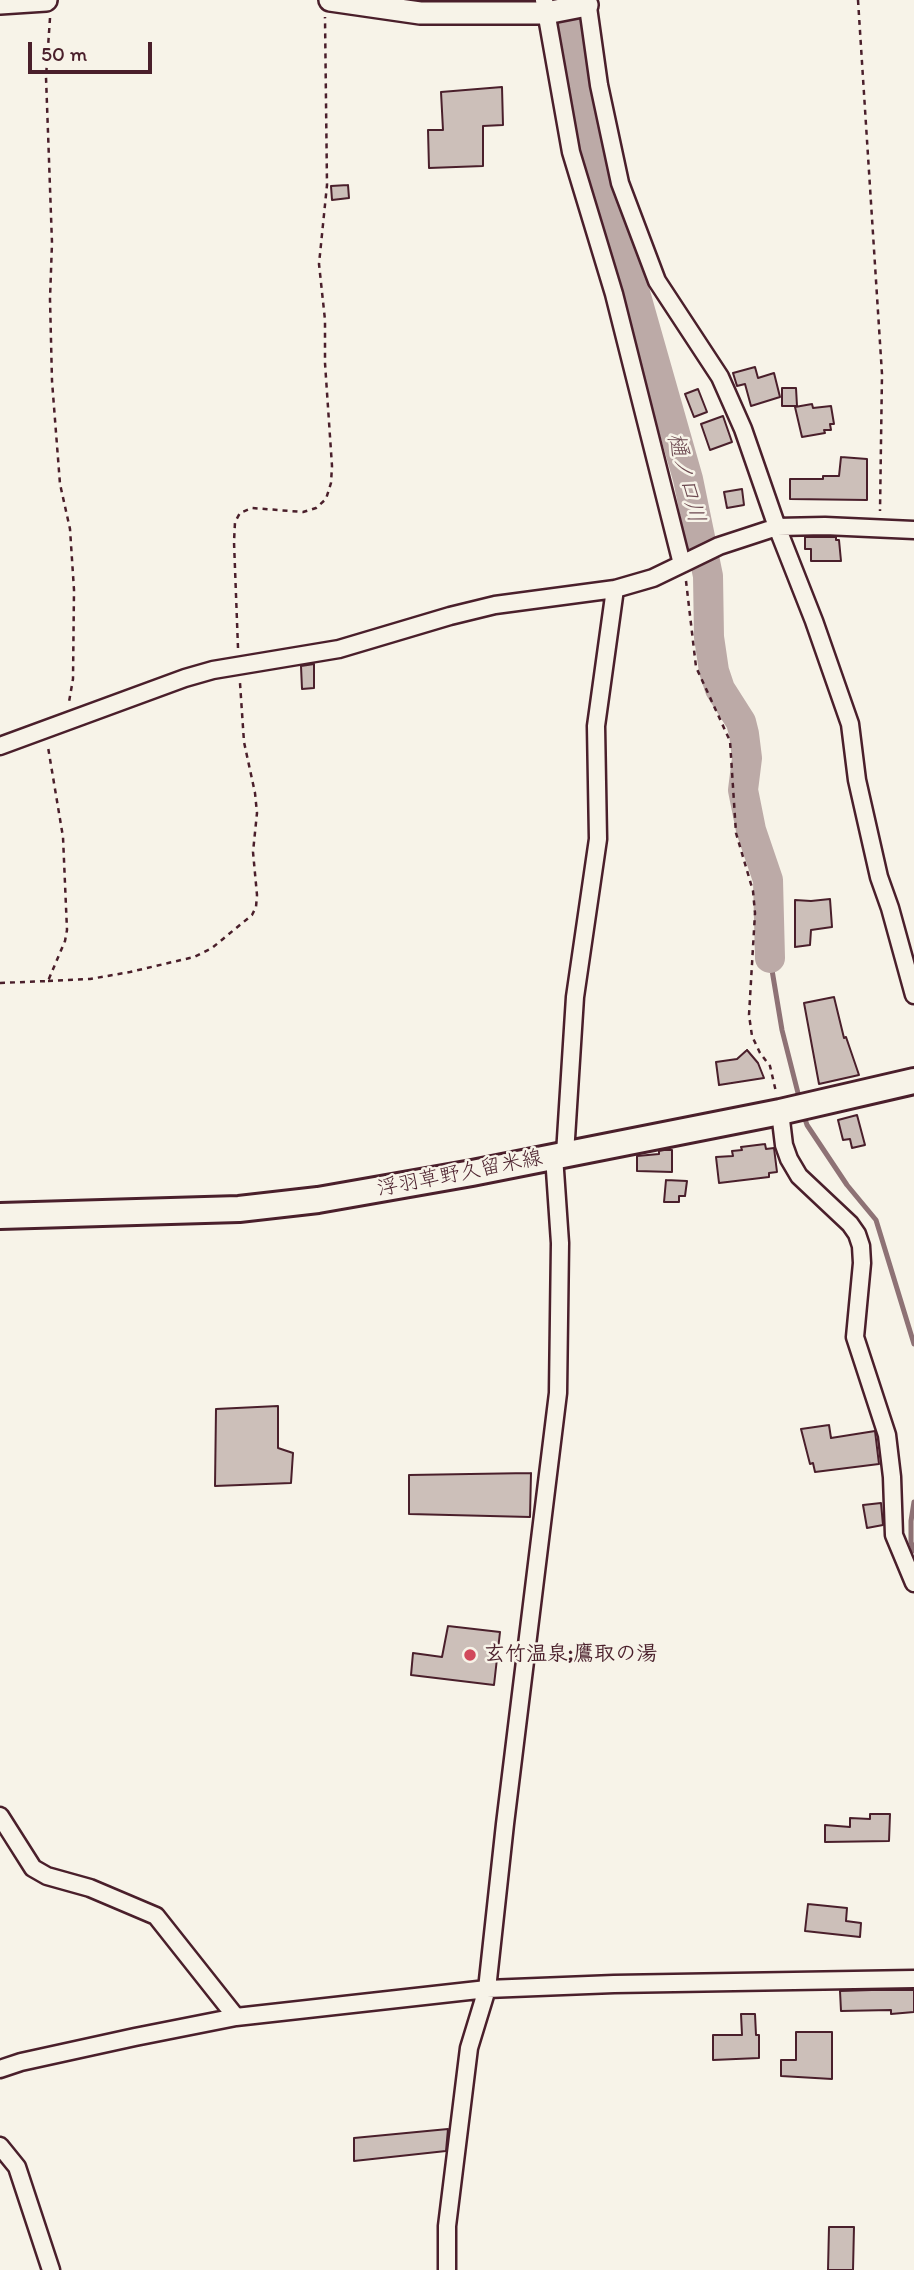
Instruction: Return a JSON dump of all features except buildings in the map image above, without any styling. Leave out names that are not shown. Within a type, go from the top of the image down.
[{"type":"main road","name":"浮羽草野久留米線","points":[[0,1216],[239,1209],[391,1188],[784,1111],[914,1081]]},
{"type":"street","points":[[0,4],[48,6]]},
{"type":"street","points":[[327,7],[421,13],[585,4],[620,183],[657,281],[720,377],[743,429],[850,724],[857,780],[879,877],[914,995]]},
{"type":"street","points":[[548,8],[571,152],[614,294],[686,562]]},
{"type":"street","points":[[0,746],[185,678],[239,664],[339,649],[495,605],[615,589],[653,578],[719,546],[777,527],[914,530]]},
{"type":"street","points":[[447,2270],[447,2226],[469,2048],[487,1989],[558,1393],[559,1155],[575,997],[598,839],[596,726],[615,589]]},
{"type":"street","points":[[784,1111],[784,1145],[789,1159],[799,1176],[850,1224],[862,1246],[855,1337],[887,1435],[894,1535],[914,1583]]},
{"type":"street","points":[[0,1816],[33,1868],[47,1876],[90,1888],[156,1916],[236,2017]]},
{"type":"street","points":[[0,2069],[21,2062],[236,2017],[487,1989],[914,1979]]},
{"type":"street","points":[[0,2146],[17,2167],[51,2270]]},
{"type":"path","points":[[859,0],[882,374],[880,529]]},
{"type":"path","points":[[48,6],[46,77],[52,243],[52,381],[60,484],[70,529],[75,622],[73,679],[68,708],[62,722]]},
{"type":"path","points":[[0,983],[90,979],[194,957],[212,948],[252,915],[256,907],[253,852],[257,813],[244,742],[235,522],[240,513],[252,508],[303,512],[316,508],[326,499],[331,482],[325,320],[319,264],[327,185],[327,7]]},
{"type":"path","points":[[686,562],[696,667],[730,741],[736,833],[753,891],[755,914],[748,1015],[752,1037],[770,1066],[784,1111]]},
{"type":"path","points":[[46,729],[63,837],[67,930],[65,942],[48,981]]},
{"type":"waterway","name":"樋ノ口川","points":[[568,0],[575,53],[594,148],[688,479],[708,576],[709,637],[714,671],[720,689],[741,722],[744,734],[747,758],[743,790],[751,830],[768,880],[770,958]]},
{"type":"waterway","points":[[770,958],[782,1030],[800,1101]]},
{"type":"waterway","points":[[803,1113],[807,1125],[847,1185],[876,1220],[914,1344]]},
{"type":"waterway","points":[[914,1502],[911,1521],[914,1551]]},
{"type":"place","name":"玄竹温泉;鷹取の湯","points":[[470,1655]]}]
